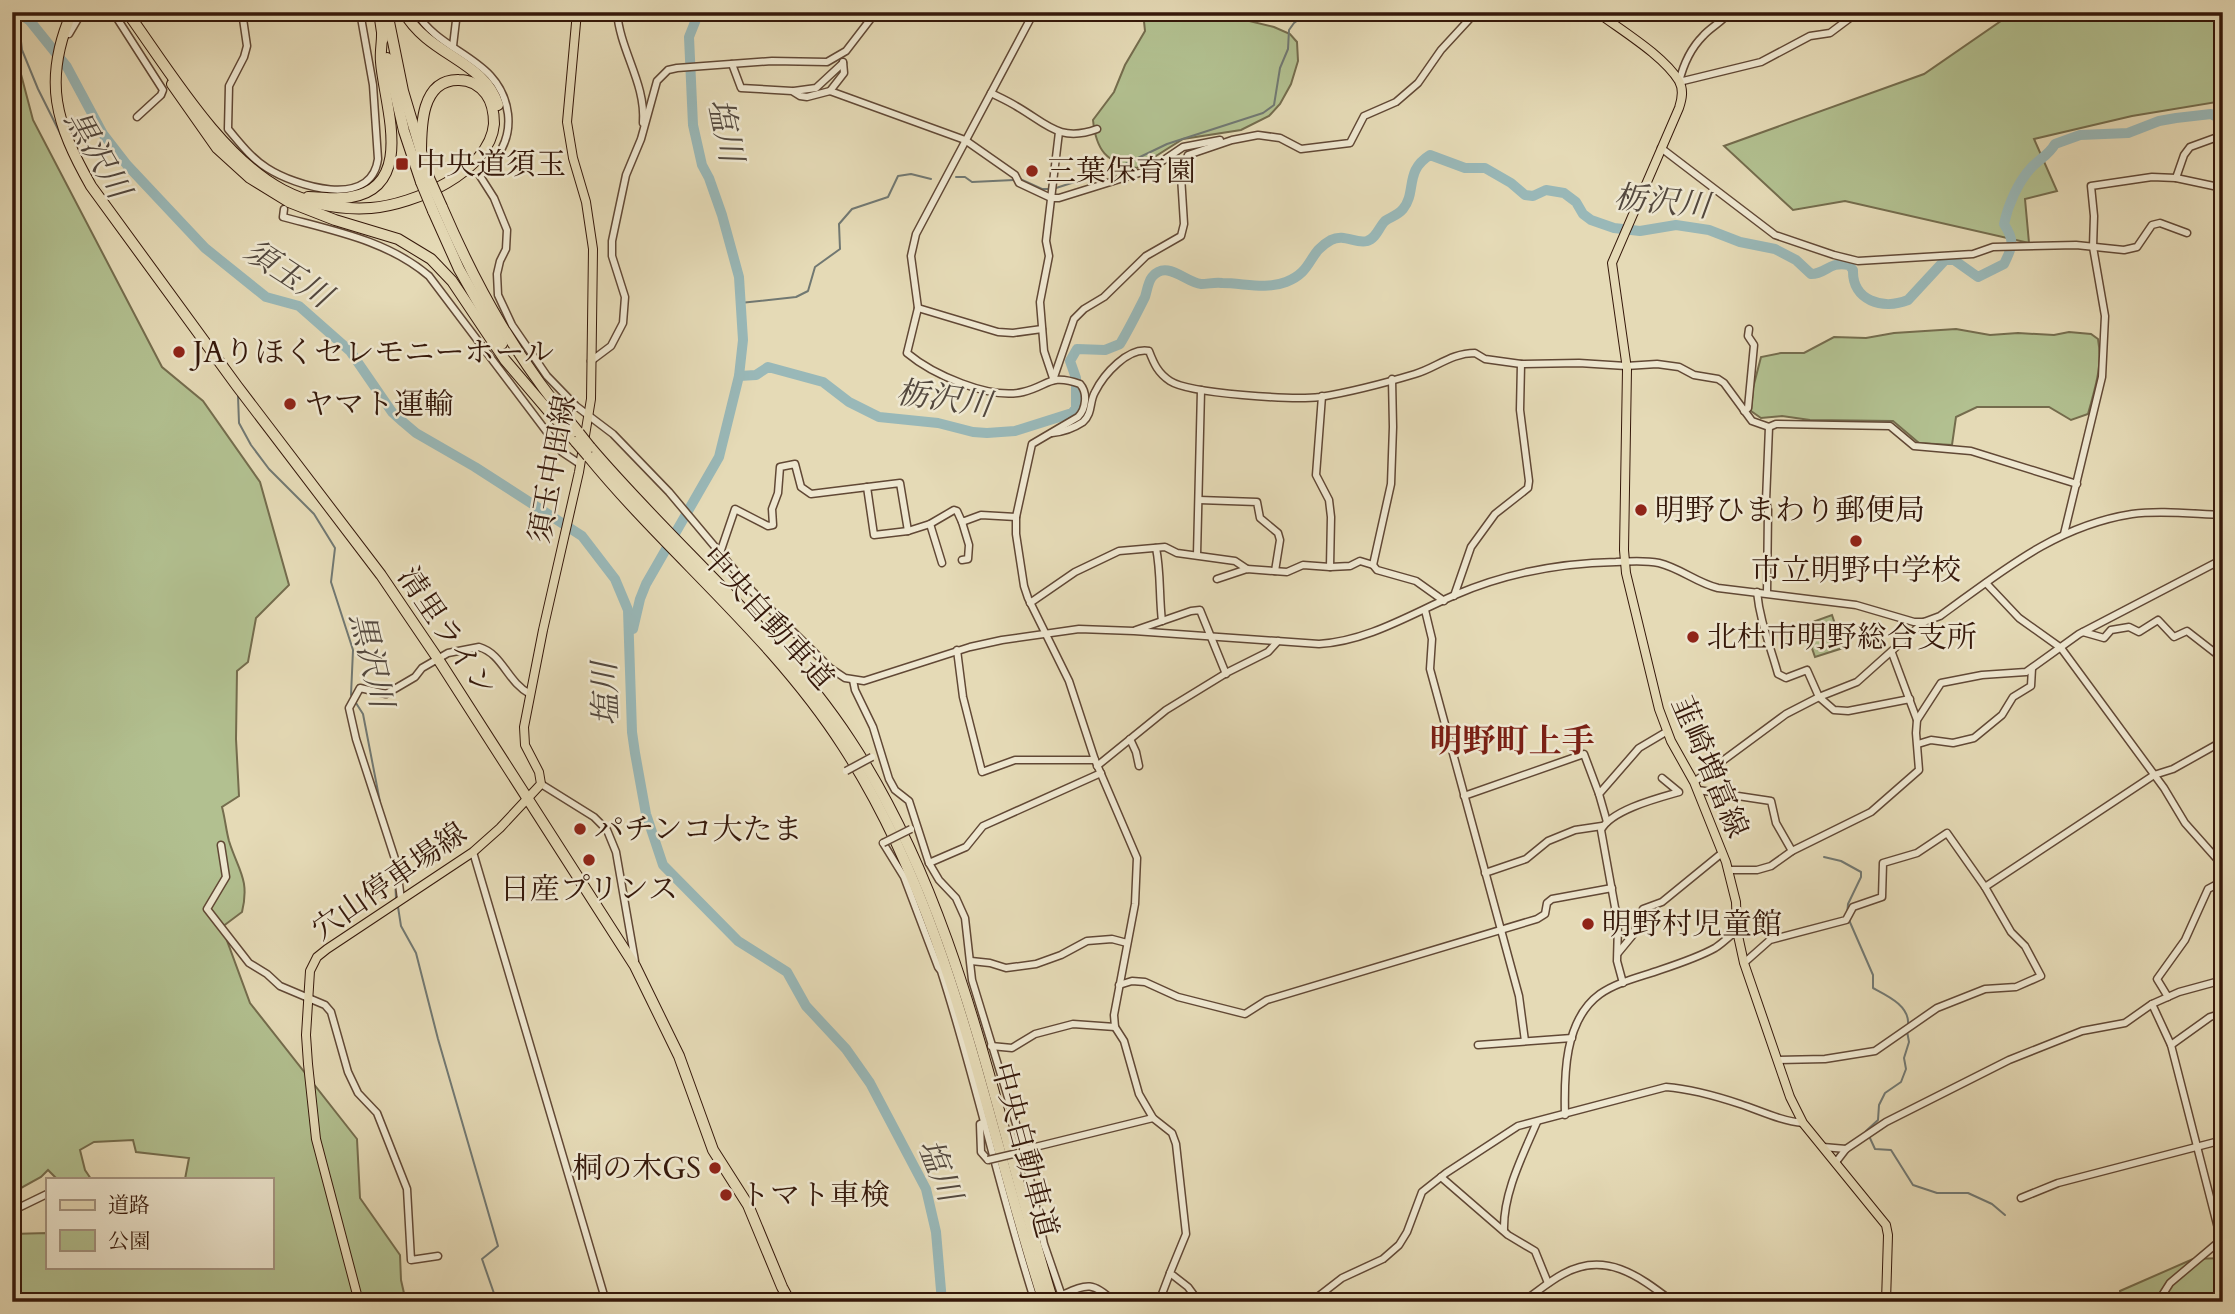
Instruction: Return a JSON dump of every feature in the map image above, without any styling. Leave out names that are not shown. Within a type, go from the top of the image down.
[{"type":"highway","name":"清里ライン","points":[[72,12],[57,62],[56,93],[66,138],[91,186],[229,375],[381,575],[635,966],[679,1056],[713,1150],[748,1205],[790,1302]]},
{"type":"highway","points":[[121,12],[191,105],[251,170],[300,197],[324,205],[372,208],[414,198],[454,177],[483,153],[491,135],[494,114],[489,98],[481,87],[467,80],[453,80],[433,93],[423,115],[421,156]]},
{"type":"highway","points":[[127,12],[217,148],[241,171],[278,195],[313,212],[398,239],[431,259],[452,281],[505,360],[552,415]]},
{"type":"highway","name":"中央自動車道","points":[[379,12],[401,118],[481,312],[498,339],[552,415],[589,451],[631,505],[654,522],[777,647],[849,739],[906,839],[947,940],[966,999],[1053,1302]]},
{"type":"highway","name":"中央自動車道","points":[[387,12],[402,91],[421,156],[425,180]]},
{"type":"highway","points":[[313,212],[366,214],[416,204],[468,175],[493,149],[500,122],[499,107],[493,92],[475,71],[431,44],[415,29],[404,12]]},
{"type":"highway","points":[[300,197],[340,198],[362,194],[379,183],[388,168],[391,126],[381,62],[382,35]]},
{"type":"highway","name":"中央自動車道","points":[[437,209],[489,307],[577,438]]},
{"type":"highway","name":"中央自動車道","points":[[705,576],[821,715],[869,786],[899,843],[940,946],[962,1014],[1044,1302]]},
{"type":"main road","name":"須玉中田線","points":[[541,784],[525,745],[524,727],[589,414],[593,249],[591,226],[573,159],[567,121],[577,12]]},
{"type":"main road","points":[[1597,12],[1661,62],[1679,82]]},
{"type":"main road","name":"韮崎増富線","points":[[1679,82],[1682,99],[1612,262],[1626,366],[1625,561],[1637,624],[1666,732],[1696,786],[1723,853],[1736,902],[1737,931],[1744,964],[1790,1097],[1803,1123],[1878,1213],[1887,1230],[1886,1302]]},
{"type":"main road","points":[[527,799],[541,784]]},
{"type":"main road","name":"穴山停車場線","points":[[359,1302],[316,1139],[306,1035],[310,971],[317,957],[473,852],[527,799]]},
{"type":"street","points":[[67,32],[82,12]]},
{"type":"street","points":[[113,12],[163,90],[137,117]]},
{"type":"street","points":[[242,12],[247,46],[229,86],[228,129],[256,160],[286,180],[320,189],[355,189],[377,170],[373,85],[360,12]]},
{"type":"street","points":[[416,12],[430,31],[489,72],[503,93],[507,110],[507,139],[501,152],[480,176],[494,198],[507,230],[506,249],[497,274],[497,289],[500,302],[512,325],[547,376],[576,406],[613,434],[669,492],[775,614],[837,674],[853,680],[875,678],[957,650],[1002,640],[1095,629],[1320,644],[1343,642],[1367,635],[1488,583],[1554,566],[1625,561],[1657,563],[1696,582],[1718,589],[1856,605],[1914,622],[1924,622],[1940,616],[2034,549],[2064,534],[2131,514],[2223,515]]},
{"type":"street","points":[[453,46],[457,12]]},
{"type":"street","points":[[617,12],[619,32],[630,56],[644,106],[642,125],[645,127]]},
{"type":"street","points":[[591,361],[611,346],[624,323],[625,297],[612,256],[612,241],[626,175],[645,127],[657,82],[668,70],[677,68],[772,61],[827,62],[843,55],[876,12]]},
{"type":"street","points":[[1034,12],[916,234],[911,256],[918,308],[907,353],[925,368],[993,393],[1023,392],[1053,380],[1080,384],[1085,392],[1082,412],[1078,417],[1032,444],[1016,516],[1016,534],[1024,586],[1030,603],[1069,681],[1098,766],[1137,859],[1137,883],[1114,1015],[1115,1027],[1124,1041],[1139,1094],[1153,1118],[1172,1133],[1177,1144],[1179,1175],[1185,1204],[1186,1234],[1159,1302]]},
{"type":"street","points":[[1053,380],[1074,319],[1079,312],[1104,297],[1146,256],[1181,236],[1184,224],[1181,176],[1188,155],[1232,140],[1258,135],[1280,138],[1301,149],[1350,144],[1364,116],[1396,102],[1410,89],[1476,12]]},
{"type":"street","points":[[1730,12],[1704,34],[1695,46],[1679,82],[1761,62],[1810,36],[1830,33],[1858,12]]},
{"type":"street","points":[[830,91],[844,73],[843,55]]},
{"type":"street","points":[[728,64],[741,88],[792,91],[816,88],[843,64]]},
{"type":"street","points":[[792,91],[807,97],[830,91],[965,140],[1017,179],[1051,193],[1070,196],[1149,170],[1183,147],[1215,140],[1232,140]]},
{"type":"street","points":[[991,93],[1059,132],[1078,135],[1097,129]]},
{"type":"street","points":[[1053,380],[1044,351],[1040,302],[1049,256],[1046,241],[1059,132]]},
{"type":"street","points":[[2176,178],[2184,155],[2190,147],[2223,135]]},
{"type":"street","points":[[1661,148],[1775,234],[1834,256],[1858,261],[1973,254],[1993,247],[2076,245],[2124,250],[2137,247],[2152,225],[2160,223],[2187,233]]},
{"type":"street","points":[[2064,534],[2103,361],[2105,316],[2093,247],[2091,186],[2152,177],[2176,178],[2223,188]]},
{"type":"street","points":[[284,209],[283,217],[386,248],[412,262],[429,276],[459,308],[517,396],[550,433],[562,452],[580,464]]},
{"type":"street","points":[[486,290],[497,289]]},
{"type":"street","points":[[918,308],[998,332],[1042,329]]},
{"type":"street","points":[[1744,411],[1748,408],[1754,345],[1748,336],[1749,329]]},
{"type":"street","points":[[1046,434],[1061,432],[1082,422],[1091,411],[1094,393],[1106,374],[1136,351],[1149,351],[1155,367],[1170,381],[1201,390],[1302,398],[1322,396],[1416,374],[1447,358],[1475,353],[1485,359],[1521,364],[1579,363],[1679,367],[1697,376],[1718,379],[1724,383],[1752,421],[1769,427],[1776,424],[1890,426],[1914,446],[1971,451],[2077,484]]},
{"type":"street","points":[[1454,596],[1471,547],[1495,514],[1528,488],[1530,481],[1520,410],[1521,364]]},
{"type":"street","points":[[1373,565],[1391,484],[1392,379]]},
{"type":"street","points":[[1197,555],[1201,390]]},
{"type":"street","points":[[1322,396],[1316,475],[1329,500],[1330,567]]},
{"type":"street","points":[[1767,593],[1766,501],[1769,427]]},
{"type":"street","points":[[718,551],[735,509],[768,526],[774,525],[772,509],[778,493],[780,467],[792,463],[795,464],[801,487],[811,494],[900,483],[908,531]]},
{"type":"street","points":[[867,487],[874,535],[908,531],[957,511],[970,553],[968,559],[962,561]]},
{"type":"street","points":[[1199,500],[1257,502],[1260,518],[1278,533],[1280,540],[1275,571]]},
{"type":"street","points":[[962,522],[981,515],[1016,516]]},
{"type":"street","points":[[930,524],[942,563]]},
{"type":"street","points":[[1156,548],[1160,566],[1162,621]]},
{"type":"street","points":[[1030,603],[1076,572],[1111,554],[1165,548],[1177,553],[1235,561],[1247,569]]},
{"type":"street","points":[[1917,720],[1941,682],[1982,675],[2017,674],[2032,668],[2083,632],[2223,559]]},
{"type":"street","points":[[1217,579],[1247,569],[1287,572],[1303,565],[1350,566],[1360,561],[1373,565],[1377,570],[1416,581],[1444,601]]},
{"type":"street","points":[[1986,583],[2019,618],[2061,648],[2154,775],[2185,823],[2217,859],[2223,871]]},
{"type":"street","points":[[1757,592],[1762,628],[1768,638],[1778,674],[1786,677],[1807,670],[1819,696],[1834,710],[1848,711],[1910,699]]},
{"type":"street","points":[[1134,631],[1200,610],[1226,674]]},
{"type":"street","points":[[1425,610],[1432,639],[1430,669],[1523,1013],[1525,1041]]},
{"type":"street","points":[[2083,632],[2104,638],[2111,630],[2129,627],[2139,632],[2158,620],[2174,637],[2187,631],[2223,659]]},
{"type":"street","points":[[1914,622],[1914,632]]},
{"type":"street","points":[[1696,786],[1786,714],[1819,696],[1857,682],[1924,622]]},
{"type":"street","points":[[929,863],[967,847],[984,826],[1098,766],[1166,710],[1268,652],[1278,641]]},
{"type":"street","points":[[401,900],[396,862],[349,708],[360,688],[386,694],[448,653],[479,647],[497,658],[510,679],[531,691]]},
{"type":"street","points":[[957,650],[964,705],[982,772],[1015,760],[1098,766]]},
{"type":"street","points":[[1728,870],[1757,870],[1771,866],[1792,851],[1879,806],[1919,770],[1917,720],[1892,653]]},
{"type":"street","points":[[1919,744],[1931,740],[1953,743],[1974,738],[2002,715],[2013,697],[2031,686],[2032,668]]},
{"type":"street","points":[[853,680],[895,790],[909,801],[913,828],[929,863],[962,909],[968,928],[972,980],[1021,1151],[1044,1244],[1063,1298],[1082,1286],[1091,1286],[1104,1291],[1114,1302]]},
{"type":"street","points":[[1599,794],[1639,748],[1666,732]]},
{"type":"street","points":[[1130,739],[1139,766]]},
{"type":"street","points":[[1986,887],[2154,775],[2173,769],[2223,741]]},
{"type":"street","points":[[846,771],[879,752]]},
{"type":"street","points":[[1464,796],[1584,754],[1599,794],[1618,924],[1617,955],[1623,983]]},
{"type":"street","points":[[1485,873],[1526,859],[1548,841],[1576,830],[1604,824],[1646,802],[1679,792],[1662,778]]},
{"type":"street","points":[[541,784],[594,817],[607,831],[616,852],[635,966]]},
{"type":"street","points":[[1696,786],[1771,801],[1776,822],[1792,851]]},
{"type":"street","points":[[913,828],[883,843],[904,877],[941,971],[1035,1302]]},
{"type":"street","points":[[1744,964],[1770,940],[1846,920],[1853,907],[1882,897],[1883,863],[1917,853],[1947,833],[1986,887],[2011,932],[2025,946],[2041,976],[2016,987],[1985,989],[1937,1008],[1875,1051],[1825,1059],[1778,1060]]},
{"type":"street","points":[[221,845],[226,877],[207,909],[249,963],[280,986],[325,1005],[331,1012],[348,1072],[358,1093],[372,1106],[384,1129],[407,1189],[411,1260],[438,1256]]},
{"type":"street","points":[[473,852],[606,1302]]},
{"type":"street","points":[[1617,955],[1632,936],[1643,909],[1662,902],[1723,853]]},
{"type":"street","points":[[2168,997],[2157,979],[2185,940],[2208,889],[2223,881]]},
{"type":"street","points":[[1119,985],[1132,981],[1145,982],[1178,997],[1245,1014],[1267,1000],[1542,917],[1547,903],[1552,899],[1612,888]]},
{"type":"street","points":[[1565,1115],[1566,1069],[1572,1038],[1594,999],[1623,983],[1716,947],[1737,931]]},
{"type":"street","points":[[971,961],[1006,968],[1036,964],[1087,941],[1112,939],[1127,943]]},
{"type":"street","points":[[1836,1162],[1846,1149],[1886,1122],[2009,1060],[2082,1031],[2125,1023],[2152,1004],[2223,980]]},
{"type":"street","points":[[2152,1004],[2171,1045],[2221,1240],[2170,1283],[2158,1302]]},
{"type":"street","points":[[2171,1045],[2210,1017],[2223,1013]]},
{"type":"street","points":[[990,1046],[1012,1048],[1035,1034],[1073,1024],[1115,1027]]},
{"type":"street","points":[[1478,1045],[1572,1038]]},
{"type":"street","points":[[1311,1302],[1342,1278],[1383,1259],[1399,1245],[1407,1233],[1422,1192],[1518,1126],[1666,1087],[1685,1088],[1803,1123]]},
{"type":"street","points":[[985,1122],[979,1124],[982,1152],[988,1160],[1153,1118]]},
{"type":"street","points":[[1504,1230],[1506,1205],[1514,1178],[1538,1122]]},
{"type":"street","points":[[2021,1198],[2058,1183],[2223,1140]]},
{"type":"street","points":[[1823,1147],[1846,1149]]},
{"type":"street","points":[[1441,1177],[1514,1240],[1535,1251],[1548,1283]]},
{"type":"street","points":[[12,1211],[46,1194]]},
{"type":"street","points":[[1522,1302],[1548,1283],[1577,1268],[1606,1265],[1631,1271],[1673,1302]]},
{"type":"street","points":[[1170,1273],[1188,1287],[1199,1302]]},
{"type":"green space","points":[[1143,12],[1212,12],[1274,27],[1290,34],[1297,42],[1298,61],[1291,84],[1280,104],[1269,116],[1241,130],[1183,139],[1137,168],[1110,159],[1100,147],[1093,120],[1114,92],[1125,65],[1145,31]]},
{"type":"green space","points":[[2014,12],[2223,12],[2223,101],[2132,116],[2034,139],[2057,191],[2025,199],[2029,243],[1845,201],[1793,210],[1724,146],[1924,74]]},
{"type":"green space","points":[[12,40],[33,120],[162,367],[203,401],[260,482],[289,585],[256,618],[248,662],[237,671],[239,796],[222,807],[229,841],[245,891],[242,912],[222,927],[250,1003],[357,1139],[360,1198],[400,1255],[401,1280],[406,1302],[12,1302],[12,1234],[46,1233],[46,1268],[273,1268],[273,1178],[185,1178],[189,1158],[136,1152],[133,1140],[94,1142],[80,1150],[85,1170],[90,1178],[56,1178],[48,1170],[41,1177],[12,1193]]},
{"type":"green space","points":[[1956,329],[1990,335],[2054,335],[2069,332],[2091,334],[2098,339],[2100,358],[2088,414],[2071,420],[2049,407],[1977,407],[1956,417],[1952,445],[1919,443],[1893,421],[1810,420],[1782,416],[1761,418],[1751,411],[1753,388],[1761,357],[1781,353],[1804,353],[1834,337],[1866,338],[1894,333]]},
{"type":"green space","points":[[1832,615],[1843,648],[1815,657],[1804,625]]},
{"type":"green space","points":[[2223,1258],[2223,1302],[2121,1302],[2120,1291],[2193,1259]]},
{"type":"waterway","name":"須玉川","points":[[17,12],[30,21],[67,67],[103,134],[127,165],[205,248],[266,297],[299,306],[350,351],[392,412],[403,422],[416,433],[475,467],[582,536],[615,579],[628,610],[635,753],[646,814],[663,865],[738,941],[787,972],[806,1006],[846,1049],[870,1083],[926,1189],[936,1232],[942,1302]]},
{"type":"waterway","name":"塩川","points":[[633,629],[646,584],[719,457],[739,376],[743,340],[739,277],[722,215],[702,165],[693,125],[689,37],[699,12]]},
{"type":"waterway","points":[[1056,188],[1115,169],[1167,144],[1263,113],[1274,105],[1280,68],[1288,49],[1289,30],[1309,12]]},
{"type":"waterway","name":"黒沢川","points":[[18,15],[22,50],[62,137]]},
{"type":"waterway","name":"栃沢川","points":[[739,376],[756,375],[768,367],[823,382],[849,402],[879,417],[938,423],[973,432],[1015,431],[1072,413],[1076,408],[1076,378],[1070,361],[1077,349],[1105,350],[1120,344],[1145,297],[1151,279],[1158,272],[1170,271],[1201,284],[1262,286],[1286,282],[1301,273],[1318,250],[1331,240],[1340,238],[1363,242],[1373,238],[1385,221],[1403,209],[1417,168],[1430,155],[1465,168],[1485,168],[1511,183],[1525,195],[1533,196],[1546,190],[1564,193],[1576,202],[1583,214],[1591,220],[1614,228],[1640,231],[1676,225],[1709,230],[1740,242],[1775,249],[1796,260],[1811,274],[1836,265],[1849,265],[1863,296],[1879,303],[1898,303],[1908,300],[1945,260],[1954,260],[1978,277],[2004,264],[2011,244],[2004,224],[2011,202],[2026,174],[2055,144],[2080,135],[2128,133],[2159,121],[2176,118],[2211,114],[2223,120]]},
{"type":"waterway","points":[[740,303],[796,297],[808,291],[815,267],[840,249],[839,224],[852,209],[888,197],[898,176],[911,174],[931,179]]},
{"type":"waterway","points":[[956,177],[965,177],[972,182],[1014,180]]},
{"type":"waterway","points":[[1020,179],[1042,189],[1050,189]]},
{"type":"waterway","name":"黒沢川","points":[[113,224],[217,366]]},
{"type":"waterway","name":"黒沢川","points":[[238,396],[239,423],[251,445],[269,469],[314,514],[335,548],[331,582],[353,650],[353,698]]},
{"type":"waterway","name":"黒沢川","points":[[356,703],[363,714],[380,802]]},
{"type":"waterway","points":[[1824,857],[1841,861],[1861,872],[1848,904],[1847,915]]},
{"type":"waterway","name":"黒沢川","points":[[395,879],[396,898]]},
{"type":"waterway","name":"黒沢川","points":[[398,907],[401,926],[416,953],[498,1246],[482,1259],[497,1302]]},
{"type":"waterway","points":[[1849,920],[1873,975],[1873,988],[1902,1007],[1908,1018],[1908,1025]]},
{"type":"waterway","points":[[1866,1131],[1878,1120],[1879,1105],[1885,1093],[1901,1082],[1906,1069],[1904,1058],[1909,1042],[1907,1031]]},
{"type":"waterway","points":[[1869,1136],[1875,1149],[1891,1150],[1913,1185],[1937,1193],[1968,1193],[1992,1204],[2005,1215]]},
{"type":"place","name":"中央道須玉","points":[[402,164]]},
{"type":"place","name":"三葉保育園","points":[[1032,171]]},
{"type":"place","name":"JAりほくセレモニーホール","points":[[179,352]]},
{"type":"place","name":"ヤマト運輸","points":[[290,404]]},
{"type":"place","name":"明野ひまわり郵便局","points":[[1641,510]]},
{"type":"place","name":"市立明野中学校","points":[[1856,541]]},
{"type":"place","name":"北杜市明野総合支所","points":[[1693,637]]},
{"type":"place","name":"パチンコ大たま","points":[[580,829]]},
{"type":"place","name":"日産プリンス","points":[[589,860]]},
{"type":"place","name":"明野村児童館","points":[[1588,924]]},
{"type":"place","name":"桐の木GS","points":[[715,1168]]},
{"type":"place","name":"トマト車検","points":[[726,1195]]},
{"type":"district","name":"明野町上手","points":[[1512,740]]}]
